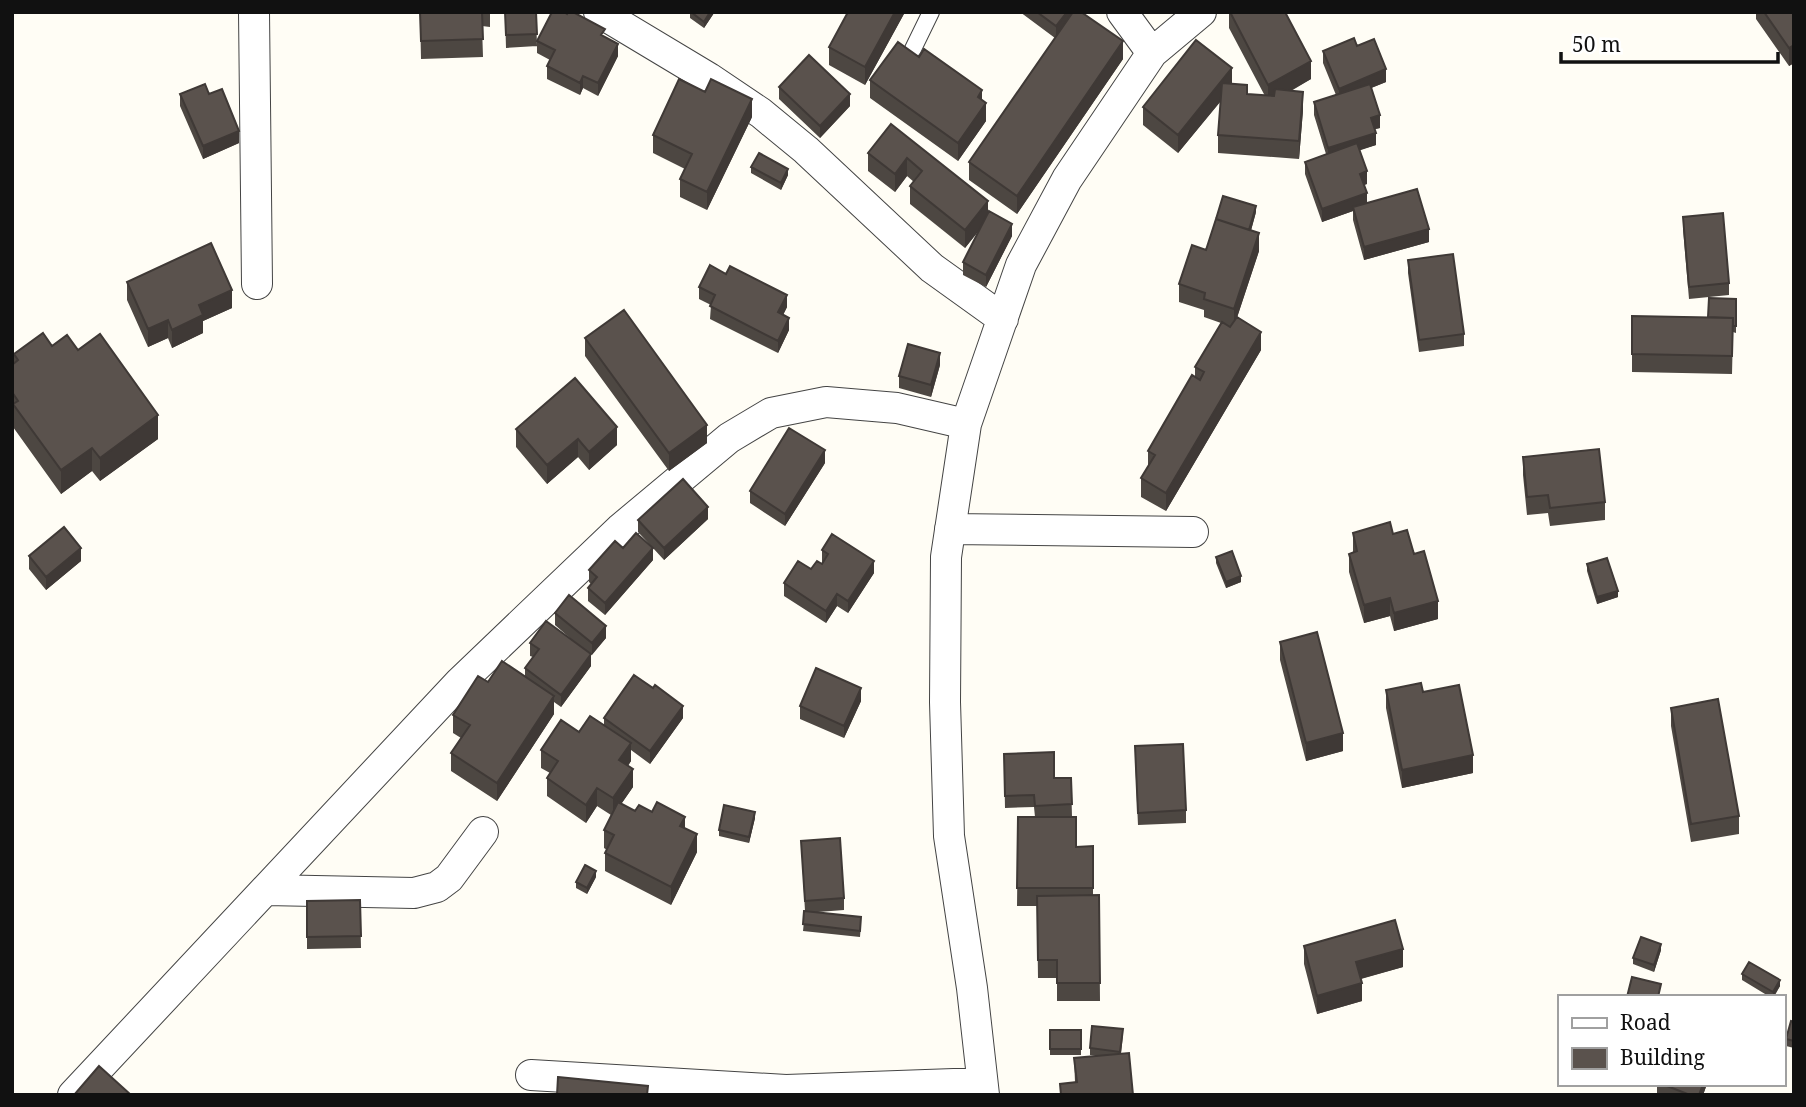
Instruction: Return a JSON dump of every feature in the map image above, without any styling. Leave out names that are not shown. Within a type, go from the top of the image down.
[{"type":"street","points":[[254,12],[257,284]]},
{"type":"street","points":[[599,12],[709,78],[761,113],[806,150],[932,268],[1003,319]]},
{"type":"street","points":[[1122,12],[1152,53]]},
{"type":"street","points":[[531,1074],[815,1092],[983,1089],[972,988],[949,836],[945,676],[946,557],[967,424],[1021,265],[1067,179],[1152,53],[1200,12]]},
{"type":"street","points":[[73,1095],[460,682],[620,529],[729,438],[771,413],[826,402],[897,408],[967,424]]},
{"type":"street","points":[[950,529],[1193,532]]},
{"type":"street","points":[[265,890],[414,893],[437,887],[449,878],[483,832]]},
{"type":"lane","points":[[913,48],[931,12]]},
{"type":"building","points":[[420,12],[482,12],[483,39],[421,41]]},
{"type":"building","points":[[505,12],[536,12],[537,34],[506,35]]},
{"type":"building","points":[[552,12],[573,12],[605,29],[601,35],[618,44],[598,83],[583,76],[580,83],[547,66],[555,50],[537,41]]},
{"type":"building","points":[[691,12],[710,12],[704,22]]},
{"type":"building","points":[[848,12],[895,12],[865,67],[829,47]]},
{"type":"building","points":[[1037,12],[1067,12],[1056,26]]},
{"type":"building","points":[[1073,12],[1081,12],[1123,41],[1017,196],[969,162]]},
{"type":"building","points":[[1230,12],[1285,12],[1311,61],[1268,85]]},
{"type":"building","points":[[1764,12],[1794,12],[1794,45],[1789,48]]},
{"type":"building","points":[[1354,38],[1357,46],[1374,39],[1386,69],[1339,89],[1323,51]]},
{"type":"building","points":[[1196,40],[1232,68],[1178,135],[1143,107]]},
{"type":"building","points":[[898,42],[919,57],[924,49],[982,90],[978,97],[986,103],[958,143],[870,80]]},
{"type":"building","points":[[809,55],[850,94],[820,126],[779,87]]},
{"type":"building","points":[[679,79],[705,92],[711,79],[752,99],[707,192],[680,179],[692,154],[653,135]]},
{"type":"building","points":[[1222,83],[1247,85],[1247,94],[1274,96],[1275,89],[1303,92],[1299,141],[1218,135]]},
{"type":"building","points":[[205,84],[209,94],[222,89],[239,131],[203,146],[180,94]]},
{"type":"building","points":[[1370,84],[1380,115],[1371,118],[1376,133],[1328,148],[1314,102]]},
{"type":"building","points":[[891,124],[988,201],[965,230],[910,186],[922,171],[907,158],[895,174],[868,153]]},
{"type":"building","points":[[1357,143],[1367,171],[1360,174],[1367,193],[1322,209],[1305,162]]},
{"type":"building","points":[[759,153],[788,169],[781,183],[751,167]]},
{"type":"building","points":[[1417,189],[1429,229],[1364,247],[1353,207]]},
{"type":"building","points":[[1223,196],[1256,206],[1249,230],[1216,219]]},
{"type":"building","points":[[989,211],[1012,224],[986,275],[963,262]]},
{"type":"building","points":[[1723,213],[1729,283],[1689,287],[1683,217]]},
{"type":"building","points":[[1216,219],[1259,233],[1234,309],[1204,299],[1205,293],[1179,284],[1192,245],[1206,250]]},
{"type":"building","points":[[211,243],[232,290],[199,305],[203,315],[172,330],[168,320],[148,329],[127,282]]},
{"type":"building","points":[[1453,254],[1464,334],[1419,340],[1408,260]]},
{"type":"building","points":[[710,265],[726,274],[730,266],[787,295],[778,312],[789,318],[778,341],[710,306],[715,295],[699,287]]},
{"type":"building","points":[[1709,298],[1736,299],[1736,326],[1733,326],[1733,318],[1708,317]]},
{"type":"building","points":[[624,310],[707,425],[669,453],[585,338]]},
{"type":"building","points":[[1632,316],[1733,318],[1732,356],[1632,354]]},
{"type":"building","points":[[1237,317],[1261,332],[1166,493],[1141,478],[1155,455],[1148,451],[1192,375],[1200,380],[1204,372],[1195,367],[1222,322],[1230,327]]},
{"type":"building","points":[[43,333],[52,346],[67,335],[78,350],[100,334],[158,415],[100,458],[92,448],[61,470],[13,404],[18,401],[12,392],[12,365],[18,360],[14,354]]},
{"type":"building","points":[[908,344],[940,353],[931,385],[899,376]]},
{"type":"building","points":[[575,378],[617,427],[589,452],[578,439],[547,465],[516,429]]},
{"type":"building","points":[[789,428],[825,450],[785,514],[750,491]]},
{"type":"building","points":[[1599,449],[1605,502],[1550,508],[1548,495],[1527,497],[1523,457]]},
{"type":"building","points":[[683,479],[708,507],[664,548],[638,520]]},
{"type":"building","points":[[1390,522],[1393,534],[1407,530],[1414,554],[1424,551],[1438,601],[1394,613],[1390,598],[1364,605],[1349,554],[1357,551],[1353,533]]},
{"type":"building","points":[[64,527],[81,548],[46,577],[29,556]]},
{"type":"building","points":[[636,533],[653,548],[605,603],[588,588],[597,577],[589,570],[615,541],[623,548]]},
{"type":"building","points":[[832,534],[874,561],[848,601],[837,594],[826,611],[784,583],[798,561],[811,569],[817,561],[822,564],[828,554],[822,550]]},
{"type":"building","points":[[1232,551],[1241,576],[1226,582],[1216,557]]},
{"type":"building","points":[[1607,558],[1618,591],[1597,597],[1587,564]]},
{"type":"building","points":[[569,595],[606,626],[592,643],[555,613]]},
{"type":"building","points":[[546,621],[591,654],[561,695],[525,668],[539,649],[530,643]]},
{"type":"building","points":[[1317,632],[1343,733],[1306,743],[1280,642]]},
{"type":"building","points":[[502,661],[554,696],[497,783],[451,753],[470,725],[453,715],[478,676],[488,682]]},
{"type":"building","points":[[816,668],[861,688],[844,726],[800,706]]},
{"type":"building","points":[[634,675],[653,688],[655,685],[683,706],[650,751],[604,718]]},
{"type":"building","points":[[1421,683],[1423,692],[1459,685],[1473,755],[1402,770],[1386,690]]},
{"type":"building","points":[[1718,699],[1739,816],[1691,824],[1671,708]]},
{"type":"building","points":[[590,716],[631,743],[619,760],[633,769],[613,798],[597,788],[586,805],[547,778],[558,761],[541,750],[561,720],[579,732]]},
{"type":"building","points":[[1183,744],[1186,810],[1138,813],[1135,746]]},
{"type":"building","points":[[1054,752],[1054,778],[1071,778],[1072,804],[1035,806],[1034,795],[1005,796],[1004,754]]},
{"type":"building","points":[[618,802],[635,811],[639,805],[652,812],[657,802],[685,817],[680,826],[697,834],[671,887],[605,853],[614,835],[604,830]]},
{"type":"building","points":[[724,805],[755,812],[749,837],[719,830]]},
{"type":"building","points":[[1018,817],[1076,817],[1076,847],[1093,846],[1093,888],[1017,888]]},
{"type":"building","points":[[840,838],[844,898],[805,901],[801,841]]},
{"type":"building","points":[[585,865],[596,871],[587,888],[576,882]]},
{"type":"building","points":[[1099,895],[1100,983],[1057,983],[1057,960],[1038,960],[1037,896]]},
{"type":"building","points":[[360,900],[361,936],[307,937],[307,901]]},
{"type":"building","points":[[804,911],[861,917],[860,931],[803,924]]},
{"type":"building","points":[[1395,920],[1403,949],[1356,962],[1362,983],[1317,996],[1304,946]]},
{"type":"building","points":[[1641,937],[1661,944],[1654,965],[1633,958]]},
{"type":"building","points":[[1749,962],[1780,980],[1773,992],[1742,974]]},
{"type":"building","points":[[1632,977],[1661,984],[1658,995],[1628,995]]},
{"type":"building","points":[[1791,1021],[1794,1022],[1794,1041],[1786,1039]]},
{"type":"building","points":[[1092,1026],[1123,1029],[1120,1052],[1090,1048]]},
{"type":"building","points":[[1050,1030],[1081,1030],[1081,1049],[1050,1049]]},
{"type":"building","points":[[1129,1053],[1133,1095],[1061,1095],[1060,1084],[1077,1082],[1074,1058]]},
{"type":"building","points":[[99,1066],[131,1095],[74,1095]]},
{"type":"building","points":[[558,1077],[648,1086],[647,1095],[557,1095]]},
{"type":"building","points":[[1667,1086],[1702,1086],[1699,1095],[1690,1095]]}]
